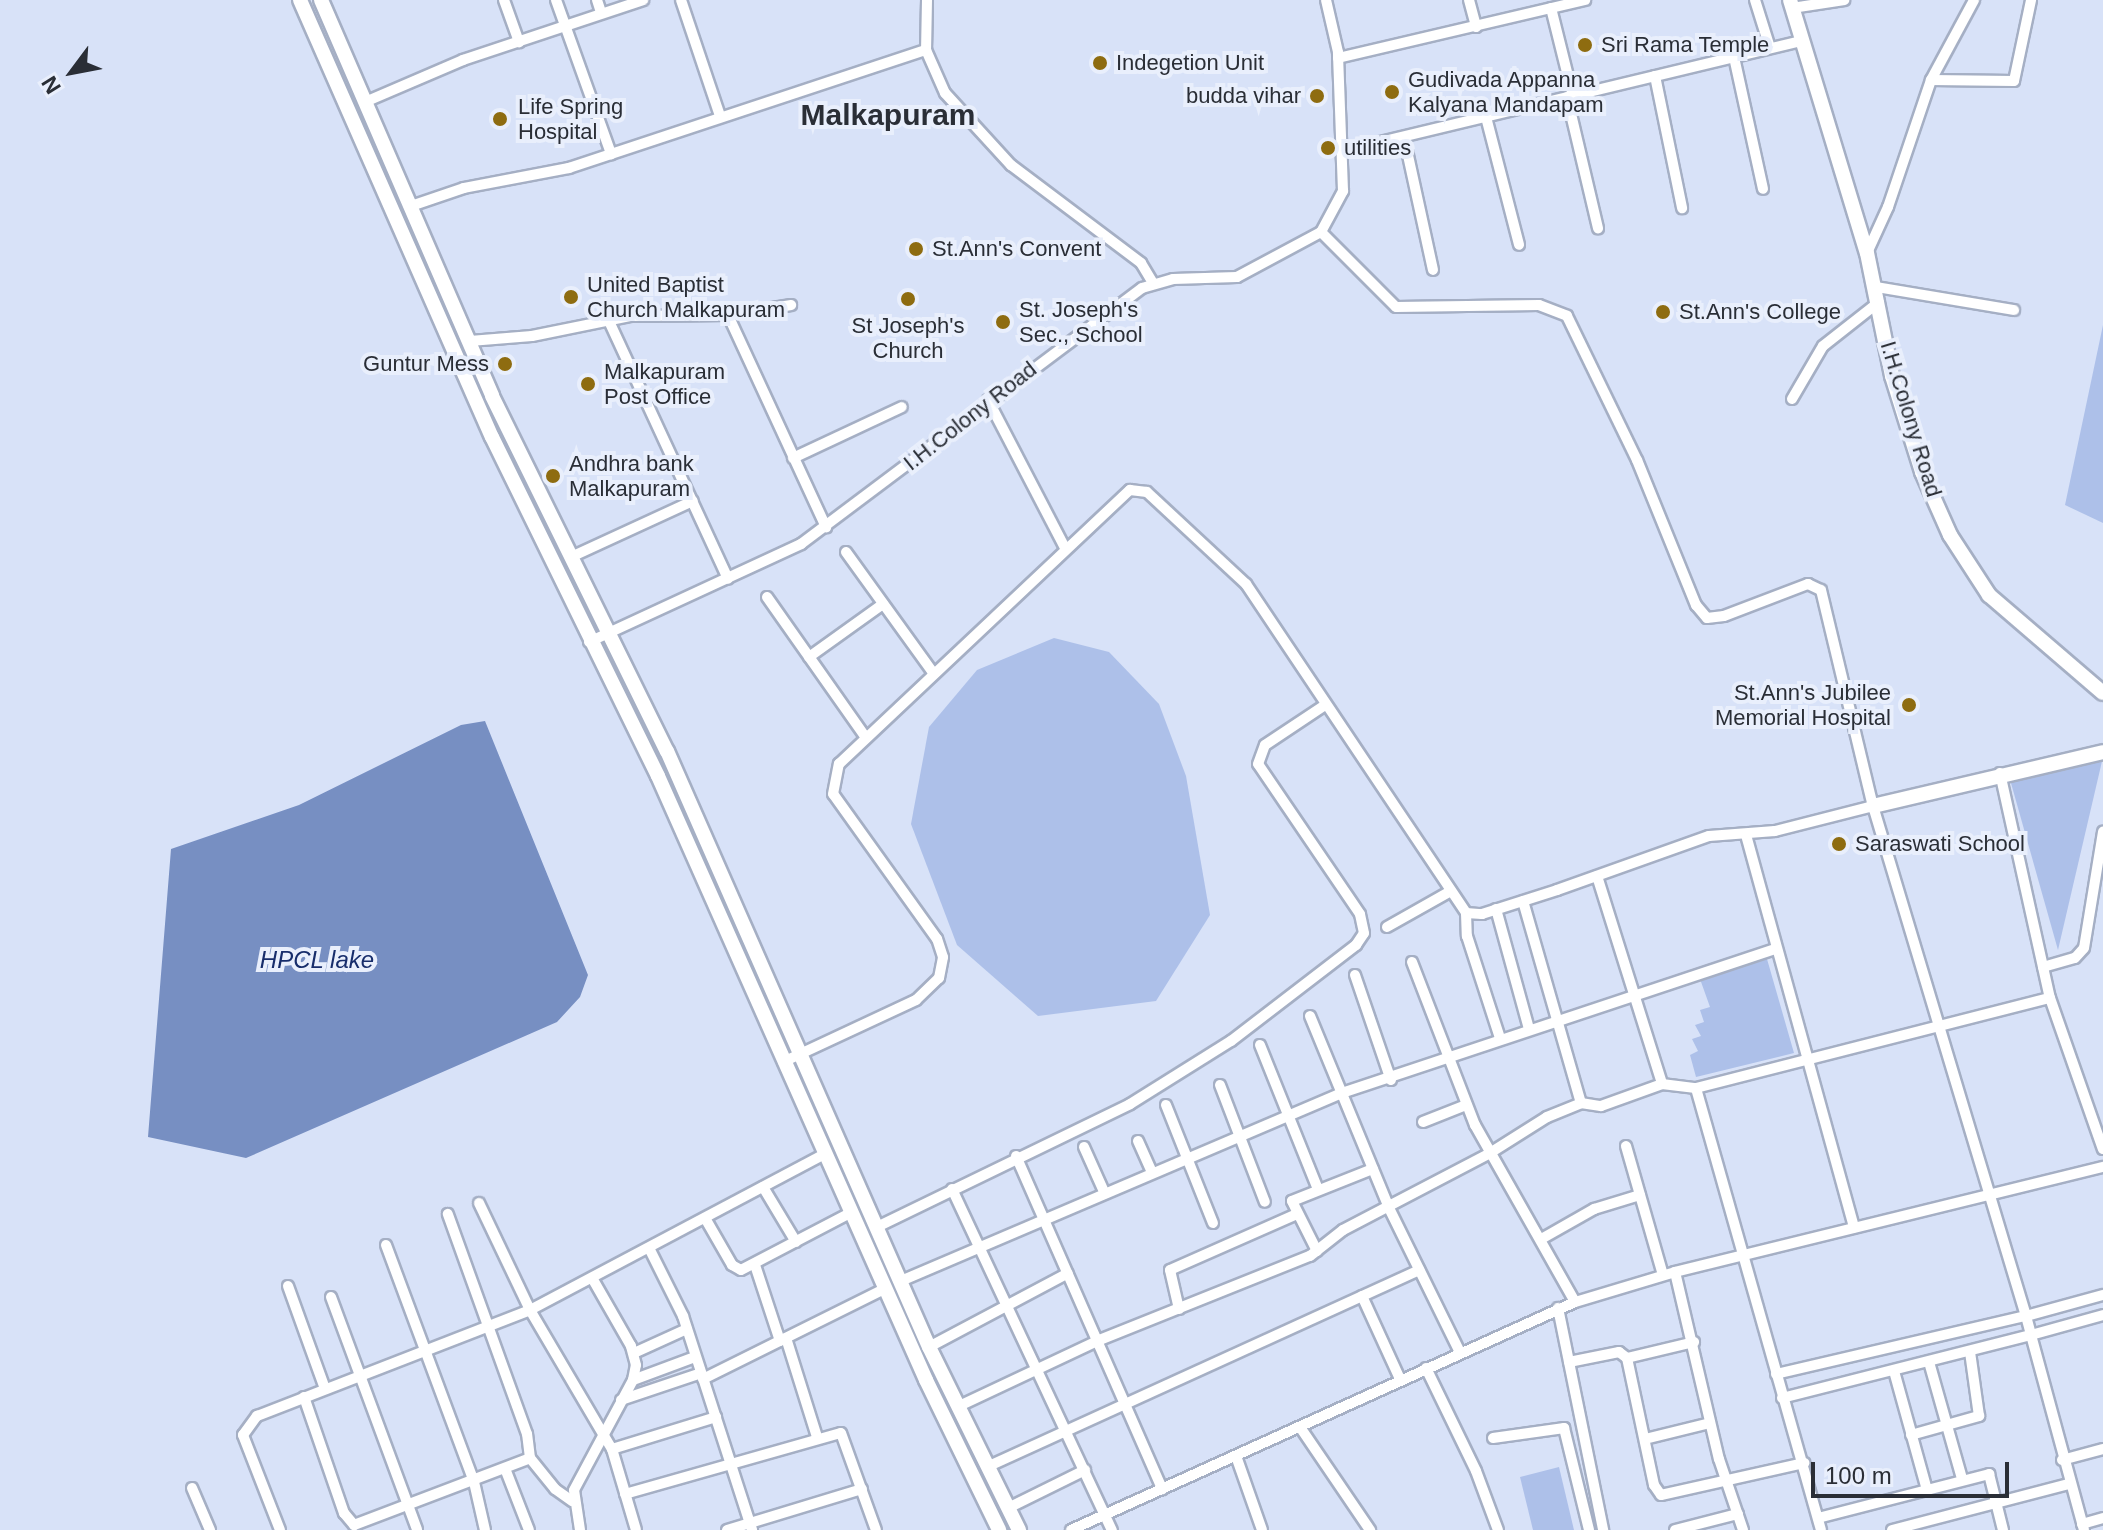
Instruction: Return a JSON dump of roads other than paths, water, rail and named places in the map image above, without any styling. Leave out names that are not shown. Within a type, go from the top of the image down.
[{"type":"main road","points":[[300,0],[520,496],[589,642],[658,776],[783,1062],[999,1530]]},
{"type":"main road","points":[[321,0],[470,341],[607,633],[667,751],[879,1226],[929,1347],[1019,1530]]},
{"type":"main road","name":"I.H.Colony Road","points":[[1791,4],[1867,253],[1892,376],[1922,472],[1965,564],[2005,610],[2103,693]]},
{"type":"main road","points":[[520,496],[539,488]]},
{"type":"main road","points":[[1873,806],[2000,773],[2103,752]]},
{"type":"street","points":[[504,0],[519,42]]},
{"type":"street","points":[[556,0],[611,154]]},
{"type":"street","points":[[597,0],[601,12]]},
{"type":"street","points":[[365,102],[564,25],[643,0]]},
{"type":"street","points":[[681,0],[720,116]]},
{"type":"street","points":[[927,0],[926,50],[945,93],[1011,165],[1141,263],[1153,283],[1237,277],[1321,232],[1343,191],[1338,58],[1326,0]]},
{"type":"street","points":[[1469,0],[1476,27]]},
{"type":"street","points":[[1338,58],[1585,0]]},
{"type":"street","points":[[1755,0],[1770,48]]},
{"type":"street","points":[[1791,4],[1844,0]]},
{"type":"street","points":[[1867,253],[1888,207],[1931,80],[1974,0]]},
{"type":"street","points":[[1931,80],[2014,81],[2031,0]]},
{"type":"street","points":[[1551,8],[1598,228]]},
{"type":"street","points":[[1343,151],[1802,41]]},
{"type":"street","points":[[411,206],[611,154],[926,50]]},
{"type":"street","points":[[1734,57],[1763,189]]},
{"type":"street","points":[[1655,76],[1682,208]]},
{"type":"street","points":[[1486,117],[1519,245]]},
{"type":"street","points":[[1404,137],[1433,270]]},
{"type":"street","points":[[1321,232],[1396,307],[1410,311],[1539,305],[1567,316],[1637,460],[1663,535],[1701,613],[1714,619],[1808,584],[1821,590],[1873,806],[1937,1028],[2026,1316],[2068,1484],[2083,1527],[2103,1518]]},
{"type":"street","name":"I.H.Colony Road","points":[[589,642],[728,579],[826,527],[988,400],[1153,283]]},
{"type":"street","points":[[1792,399],[1823,346],[1877,295],[2014,310]]},
{"type":"street","points":[[470,341],[532,336],[608,319],[728,315],[791,305]]},
{"type":"street","points":[[728,315],[826,527]]},
{"type":"street","points":[[608,319],[728,579]]},
{"type":"street","points":[[988,400],[1064,546]]},
{"type":"street","points":[[793,458],[902,407]]},
{"type":"street","points":[[783,1062],[916,1000],[939,978],[943,957],[937,939],[833,794],[839,764],[1064,546],[1120,495],[1139,488],[1246,584],[1325,705],[1394,801],[1449,892],[1466,913],[1467,936],[1500,1038]]},
{"type":"street","points":[[571,557],[693,501]]},
{"type":"street","points":[[846,552],[934,674]]},
{"type":"street","points":[[767,597],[866,738]]},
{"type":"street","points":[[809,657],[883,604]]},
{"type":"street","points":[[879,1226],[1016,1156],[1121,1109],[1214,1053],[1302,989],[1364,933],[1360,914],[1258,764],[1265,745],[1325,705]]},
{"type":"street","points":[[2000,773],[2050,998],[2103,1149]]},
{"type":"street","points":[[1466,913],[1523,901],[1709,836],[1746,835],[1873,806]]},
{"type":"street","points":[[2043,967],[2075,958],[2084,948],[2103,832]]},
{"type":"street","points":[[1746,835],[1854,1227]]},
{"type":"street","points":[[1597,876],[1662,1084]]},
{"type":"street","points":[[1387,927],[1449,892]]},
{"type":"street","points":[[1523,901],[1581,1103]]},
{"type":"street","points":[[1496,909],[1529,1029]]},
{"type":"street","points":[[901,1281],[1342,1093],[1391,1080],[1500,1038],[1776,949]]},
{"type":"street","points":[[1412,962],[1466,1105],[1490,1153],[1543,1238],[1575,1302]]},
{"type":"street","points":[[1355,975],[1391,1080]]},
{"type":"street","points":[[957,1407],[1097,1341],[1317,1251],[1343,1230],[1490,1153],[1547,1117],[1581,1103],[1595,1108],[1662,1084],[1696,1088],[2050,998]]},
{"type":"street","points":[[1310,1016],[1389,1208],[1460,1352]]},
{"type":"street","points":[[1260,1045],[1286,1116],[1318,1189]]},
{"type":"street","points":[[1220,1085],[1237,1137],[1265,1202]]},
{"type":"street","points":[[1696,1088],[1821,1530]]},
{"type":"street","points":[[1166,1105],[1213,1223]]},
{"type":"street","points":[[1423,1122],[1466,1105]]},
{"type":"street","points":[[1138,1141],[1152,1172]]},
{"type":"street","points":[[1626,1146],[1663,1275]]},
{"type":"street","points":[[1084,1147],[1105,1194]]},
{"type":"street","points":[[280,1530],[243,1435],[257,1416],[530,1310],[825,1154]]},
{"type":"street","points":[[1016,1156],[1041,1219],[1068,1273],[1162,1489]]},
{"type":"street","points":[[1071,1530],[1575,1302],[1663,1275],[2103,1167]]},
{"type":"street","points":[[1317,1251],[1292,1201],[1373,1169]]},
{"type":"street","points":[[763,1187],[796,1242]]},
{"type":"street","points":[[952,1189],[1112,1530]]},
{"type":"street","points":[[1543,1238],[1594,1209],[1640,1195]]},
{"type":"street","points":[[479,1203],[530,1310],[601,1438],[612,1449],[636,1530]]},
{"type":"street","points":[[705,1218],[736,1269],[755,1265],[852,1212]]},
{"type":"street","points":[[448,1214],[527,1434],[530,1458],[555,1489],[572,1501],[580,1530]]},
{"type":"street","points":[[1179,1309],[1170,1270],[1297,1214]]},
{"type":"street","points":[[386,1245],[474,1482],[485,1530]]},
{"type":"street","points":[[649,1248],[687,1329],[750,1526]]},
{"type":"street","points":[[755,1265],[817,1437]]},
{"type":"street","points":[[987,1467],[1065,1428],[1419,1270]]},
{"type":"street","points":[[1675,1272],[1694,1342],[1710,1423],[1743,1530]]},
{"type":"street","points":[[929,1347],[1008,1308],[1068,1273]]},
{"type":"street","points":[[572,1501],[601,1438],[633,1380],[634,1353],[592,1278]]},
{"type":"street","points":[[288,1286],[325,1389]]},
{"type":"street","points":[[621,1400],[702,1376],[783,1340],[886,1288]]},
{"type":"street","points":[[1776,1374],[2103,1295]]},
{"type":"street","points":[[1362,1296],[1400,1379]]},
{"type":"street","points":[[331,1297],[417,1530]]},
{"type":"street","points":[[1558,1308],[1603,1530]]},
{"type":"street","points":[[1782,1398],[1970,1352],[2103,1315]]},
{"type":"street","points":[[634,1353],[687,1329]]},
{"type":"street","points":[[1627,1358],[1694,1342]]},
{"type":"street","points":[[1569,1362],[1619,1352],[1627,1358],[1661,1495],[1729,1483],[1804,1463]]},
{"type":"street","points":[[1911,1435],[1979,1416],[1982,1409],[1970,1352]]},
{"type":"street","points":[[633,1380],[695,1357]]},
{"type":"street","points":[[1929,1362],[1962,1479]]},
{"type":"street","points":[[1426,1368],[1476,1471],[1498,1530]]},
{"type":"street","points":[[1894,1371],[1927,1490]]},
{"type":"street","points":[[304,1397],[349,1520],[362,1524],[506,1471],[530,1458]]},
{"type":"street","points":[[612,1449],[716,1417]]},
{"type":"street","points":[[1645,1439],[1710,1423]]},
{"type":"street","points":[[1300,1427],[1370,1530]]},
{"type":"street","points":[[1493,1438],[1564,1428],[1589,1530]]},
{"type":"street","points":[[625,1494],[817,1437],[841,1433],[847,1438],[876,1530]]},
{"type":"street","points":[[2062,1460],[2103,1449]]},
{"type":"street","points":[[1236,1456],[1262,1530]]},
{"type":"street","points":[[1008,1508],[1085,1470]]},
{"type":"street","points":[[506,1471],[529,1530]]},
{"type":"street","points":[[1818,1518],[1989,1474],[2003,1530]]},
{"type":"street","points":[[1892,1530],[2068,1484]]},
{"type":"street","points":[[192,1488],[210,1530]]},
{"type":"street","points":[[727,1530],[750,1526],[862,1489]]},
{"type":"street","points":[[1675,1530],[1738,1514]]},
{"type":"water","name":"HPCL lake","points":[[485,721],[588,975],[580,997],[557,1022],[246,1158],[148,1137],[171,849],[299,805],[461,725]]},
{"type":"place","name":"Sri Rama Temple","points":[[1585,45]]},
{"type":"place","name":"Indegetion Unit","points":[[1100,63]]},
{"type":"place","name":"Gudivada Appanna Kalyana Mandapam","points":[[1392,92]]},
{"type":"place","name":"budda vihar","points":[[1317,96]]},
{"type":"place","name":"Life Spring Hospital","points":[[500,119]]},
{"type":"place","name":"utilities","points":[[1328,148]]},
{"type":"place","name":"St.Ann's Convent","points":[[916,249]]},
{"type":"place","name":"United Baptist Church Malkapuram","points":[[571,297]]},
{"type":"place","name":"St Joseph's Church","points":[[908,299]]},
{"type":"place","name":"St.Ann's College","points":[[1663,312]]},
{"type":"place","name":"St. Joseph's Sec., School","points":[[1003,322]]},
{"type":"place","name":"Guntur Mess","points":[[505,364]]},
{"type":"place","name":"Malkapuram Post Office","points":[[588,384]]},
{"type":"place","name":"Andhra bank Malkapuram","points":[[553,476]]},
{"type":"place","name":"St.Ann's Jubilee Memorial Hospital","points":[[1909,705]]},
{"type":"place","name":"Saraswati School","points":[[1839,844]]},
{"type":"district","name":"Malkapuram","points":[[888,115]]}]
